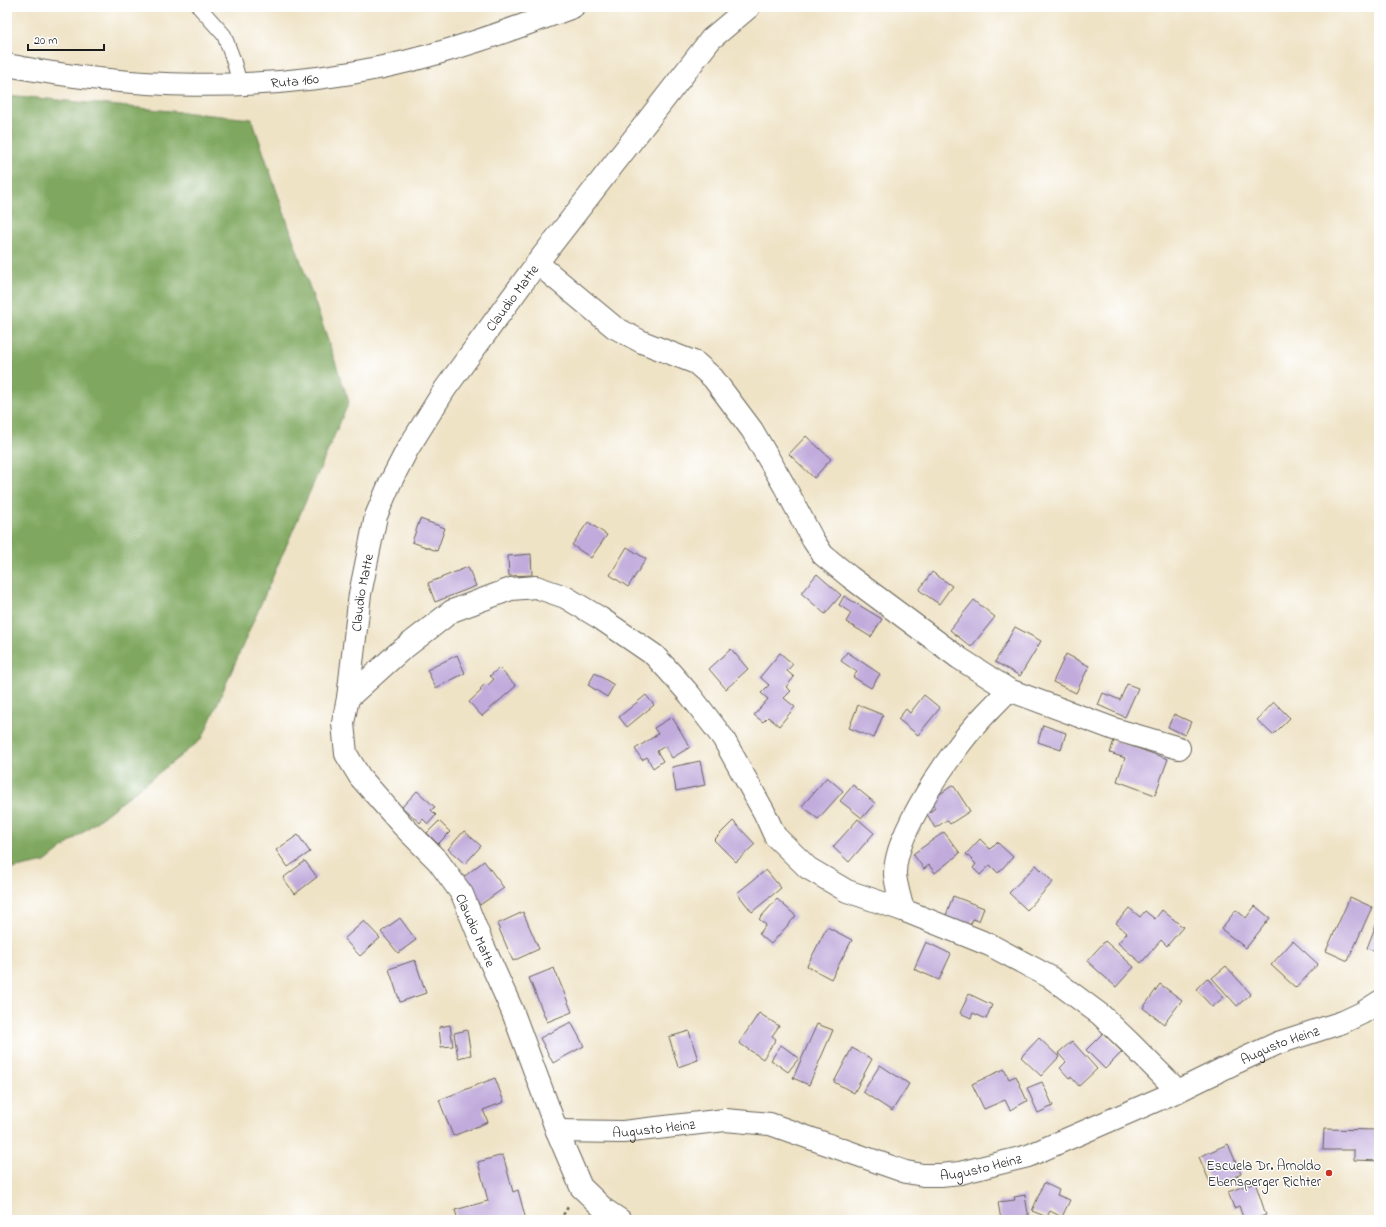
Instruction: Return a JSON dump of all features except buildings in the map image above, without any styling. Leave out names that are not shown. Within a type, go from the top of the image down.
[{"type":"street","name":"Ruta 160","points":[[7,65],[87,77],[138,82],[240,84],[287,81],[335,75],[394,64],[446,51],[508,31],[573,7]]},
{"type":"street","name":"Claudio Matte","points":[[620,1220],[605,1210],[581,1187],[557,1130],[512,1010],[462,894],[438,861],[403,826],[360,777],[346,754],[343,723],[348,698],[360,594],[376,516],[390,483],[407,450],[445,389],[537,263],[711,39],[749,7]]},
{"type":"street","points":[[537,263],[614,327],[642,342],[696,363],[713,378],[752,430],[785,487],[813,540],[823,554],[850,578],[959,658],[1009,690],[1114,729],[1179,748]]},
{"type":"street","points":[[348,698],[399,652],[452,611],[511,588],[536,587],[565,598],[600,618],[649,651],[664,666],[690,695],[723,738],[764,812],[775,836],[808,868],[847,891],[903,910],[990,945],[1050,977],[1101,1015],[1178,1091]]},
{"type":"street","points":[[903,910],[896,874],[897,857],[906,832],[920,803],[954,752],[978,721],[1009,690]]},
{"type":"street","name":"Augusto Heinz","points":[[557,1130],[623,1132],[724,1120],[770,1124],[906,1172],[923,1175],[960,1173],[1028,1156],[1178,1091],[1278,1043],[1342,1022],[1362,1013],[1379,1002]]},
{"type":"lane","points":[[199,7],[224,35],[240,84]]},
{"type":"green space","points":[[7,95],[252,119],[349,402],[202,739],[45,862],[7,870]]},
{"type":"place","name":"Escuela Dr. Arnoldo Ebensperger Richter","points":[[1329,1173]]}]
